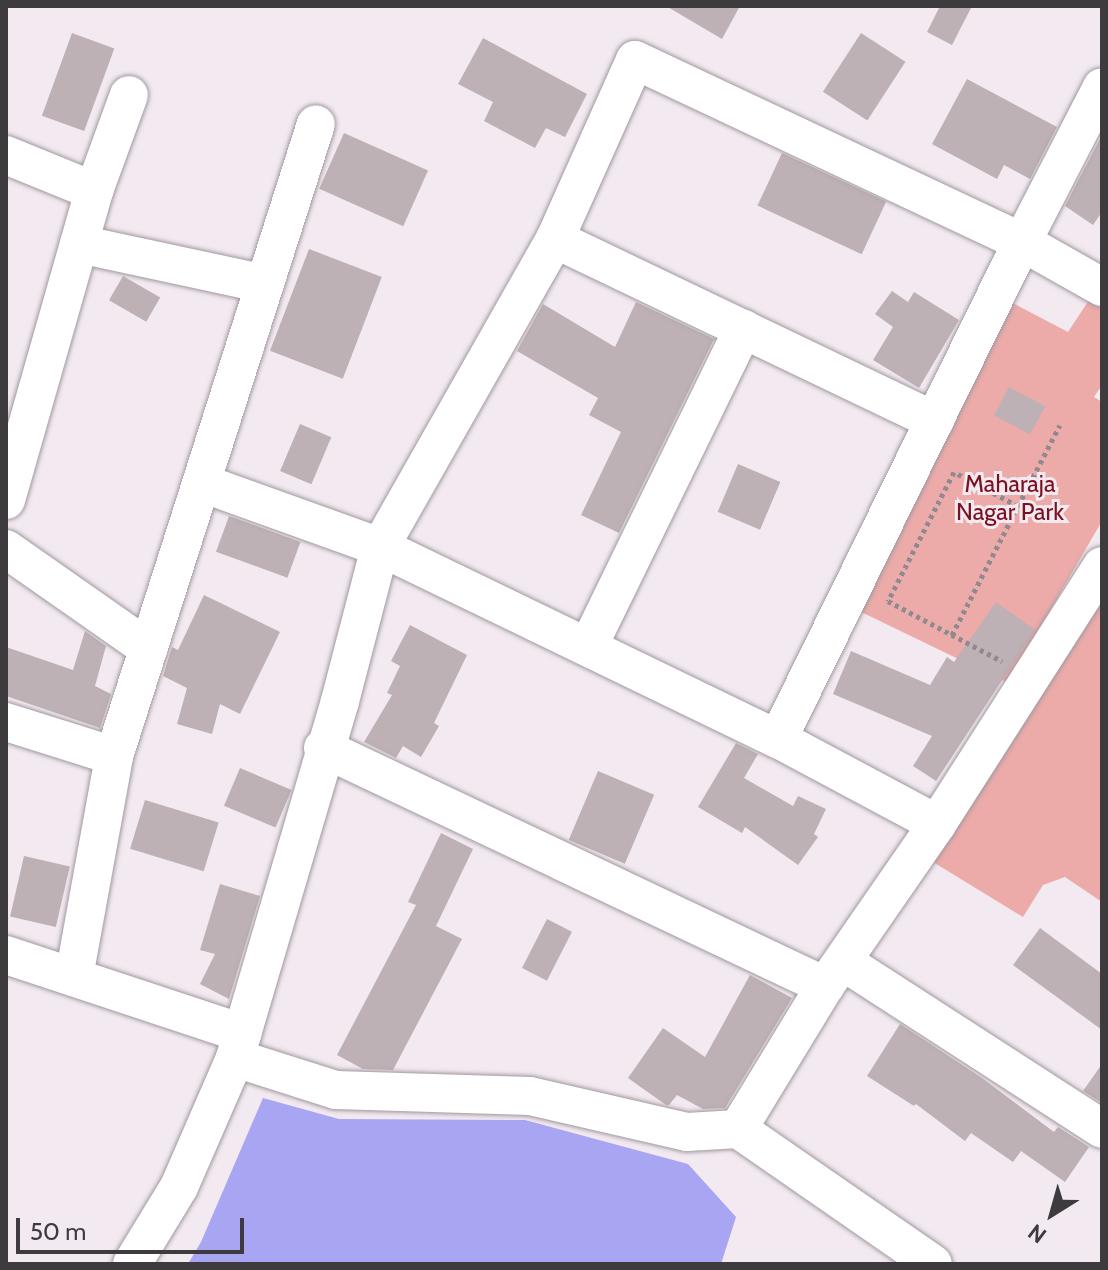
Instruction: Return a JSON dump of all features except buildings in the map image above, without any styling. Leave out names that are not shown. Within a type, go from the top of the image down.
[{"type":"street","points":[[132,1264],[179,1187],[239,1045],[323,748],[340,701],[380,547],[555,239],[635,60],[1022,242],[1102,287]]},
{"type":"street","points":[[778,739],[1022,242],[1102,87]]},
{"type":"street","points":[[6,500],[22,375],[79,244],[94,191],[129,95]]},
{"type":"street","points":[[74,977],[114,756],[316,124]]},
{"type":"street","points":[[6,155],[94,191]]},
{"type":"street","points":[[555,239],[935,421]]},
{"type":"street","points":[[79,244],[265,284]]},
{"type":"street","points":[[589,645],[743,329]]},
{"type":"street","points":[[202,483],[380,547],[589,645],[778,739],[937,824]]},
{"type":"street","points":[[6,549],[149,649]]},
{"type":"street","points":[[738,1129],[834,974],[937,824],[1102,566]]},
{"type":"street","points":[[6,722],[114,756]]},
{"type":"street","points":[[323,748],[834,974],[1102,1129]]},
{"type":"street","points":[[6,955],[74,977],[239,1045],[336,1090],[530,1096],[687,1132],[738,1129],[889,1251],[933,1264]]},
{"type":"path","points":[[952,635],[1060,425]]},
{"type":"path","points":[[1018,506],[954,472],[888,601],[1031,677]]},
{"type":"green space","name":"Maharaja Nagar Park","points":[[1091,297],[1102,304],[1102,385],[1094,397],[1102,402],[1102,521],[1008,683],[855,609],[1005,299],[1068,332]]},
{"type":"green space","points":[[1102,588],[1102,902],[1065,877],[1043,885],[1023,917],[933,862]]},
{"type":"shaded area","points":[[263,1098],[339,1119],[525,1120],[688,1164],[736,1217],[721,1264],[188,1264],[201,1242]]}]
